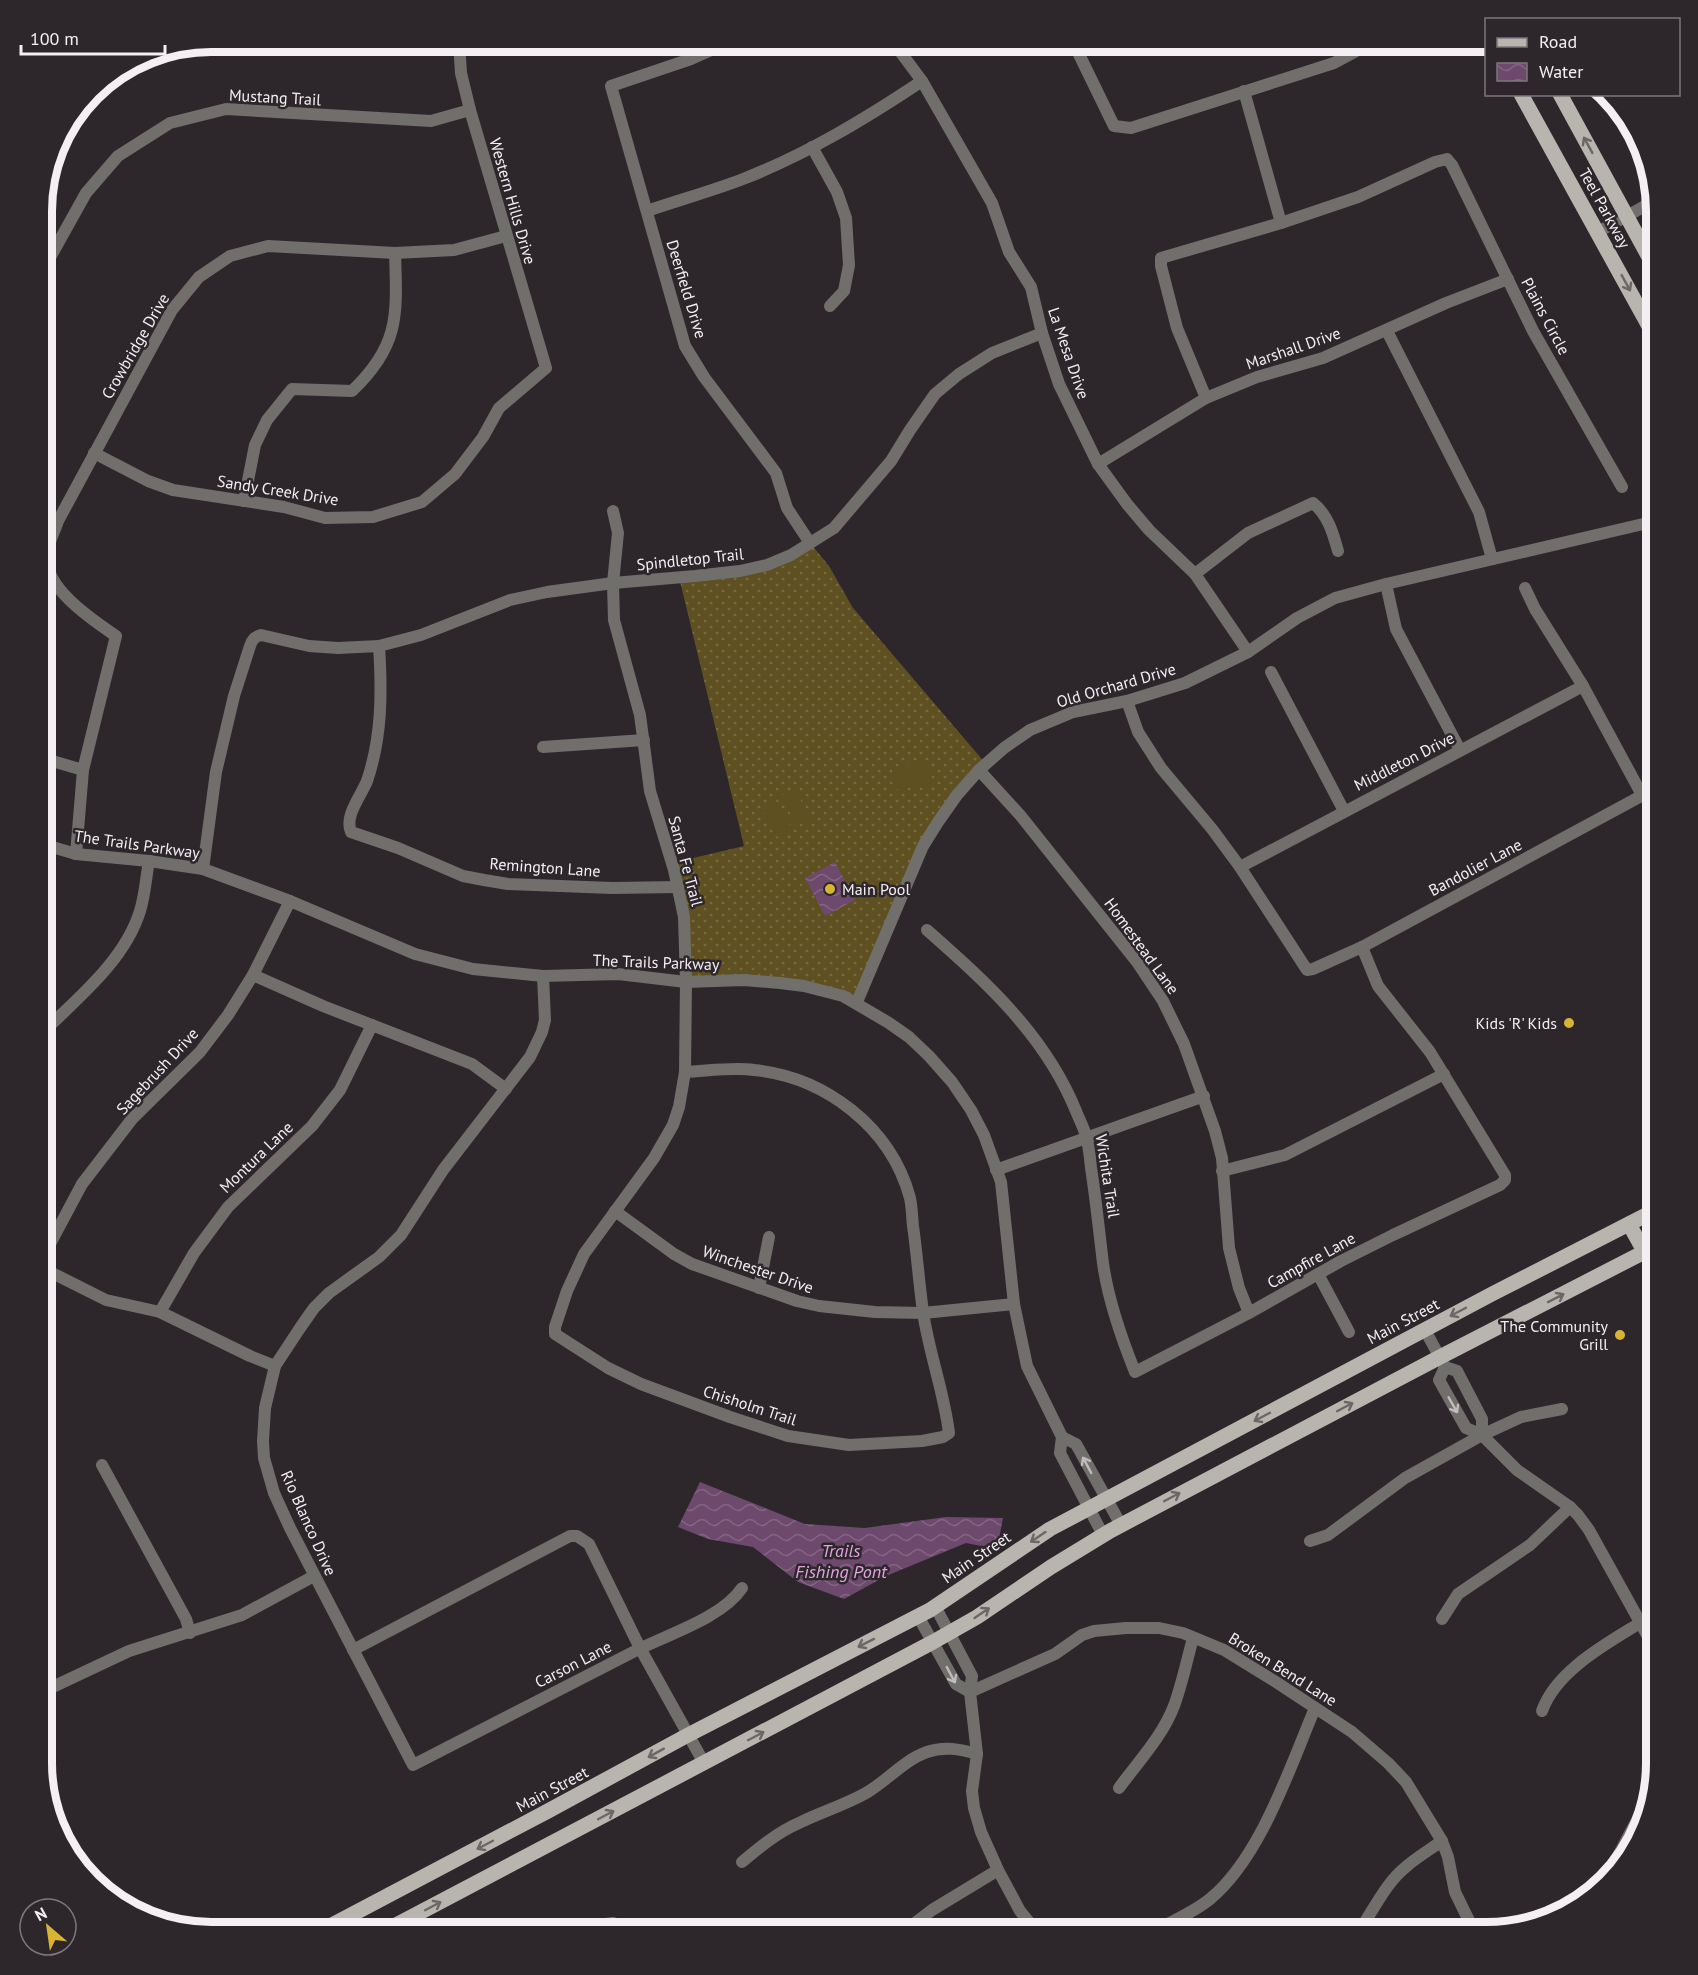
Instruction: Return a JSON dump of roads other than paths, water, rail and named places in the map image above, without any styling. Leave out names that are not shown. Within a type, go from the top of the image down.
[{"type":"main road","name":"Teel Parkway","points":[[1522,96],[1646,321]]},
{"type":"main road","name":"Teel Parkway","points":[[1561,96],[1646,251]]},
{"type":"main road","name":"Main Street","points":[[338,1922],[688,1735],[918,1616],[1050,1529],[1646,1215]]},
{"type":"main road","points":[[1629,1224],[1646,1245]]},
{"type":"main road","points":[[402,1922],[950,1633],[1051,1567],[1121,1525],[1442,1362],[1646,1252]]},
{"type":"street","name":"Western Hills Drive","points":[[460,52],[461,73],[470,110],[546,368]]},
{"type":"street","name":"Deerfield Drive","points":[[706,52],[611,86],[685,345],[704,377],[776,473],[787,508],[810,543]]},
{"type":"street","name":"La Mesa Drive","points":[[901,53],[922,81],[992,203],[1009,252],[1031,287],[1042,333],[1059,384],[1098,464],[1149,530],[1195,574],[1248,652]]},
{"type":"street","points":[[1078,53],[1114,126],[1131,128],[1334,63],[1353,53]]},
{"type":"street","points":[[647,211],[744,179],[812,147],[866,119],[922,81]]},
{"type":"street","points":[[1206,398],[1177,328],[1161,258],[1281,223],[1244,91]]},
{"type":"street","name":"Mustang Trail","points":[[53,252],[86,193],[118,156],[170,123],[226,109],[431,122],[470,110]]},
{"type":"street","points":[[812,147],[837,192],[846,218],[849,265],[844,291],[830,306]]},
{"type":"street","name":"Plains Circle","points":[[1281,223],[1358,197],[1435,162],[1447,159],[1533,331],[1622,487]]},
{"type":"street","points":[[1598,232],[1645,206]]},
{"type":"street","name":"Crowbridge Drive","points":[[53,536],[58,520],[172,310],[199,277],[230,256],[268,246],[395,253],[454,250],[506,236]]},
{"type":"street","points":[[244,501],[255,445],[267,420],[292,388],[352,391],[366,378],[382,357],[393,330],[397,308],[395,253]]},
{"type":"street","name":"Marshall Drive","points":[[1098,464],[1206,398],[1257,377],[1323,358],[1446,303],[1508,279]]},
{"type":"street","points":[[1387,331],[1479,512],[1492,559]]},
{"type":"street","name":"Spindletop Trail","points":[[203,869],[216,772],[234,696],[249,646],[257,636],[309,646],[339,648],[379,646],[421,635],[510,600],[547,592],[749,569],[775,562],[791,555],[834,528],[891,461],[935,394],[959,374],[992,353],[1042,333]]},
{"type":"street","name":"Sandy Creek Drive","points":[[94,453],[148,481],[173,490],[284,507],[325,518],[373,517],[422,502],[455,474],[483,437],[499,408],[546,368]]},
{"type":"street","points":[[1195,574],[1248,532],[1313,502],[1320,508],[1331,526],[1338,551]]},
{"type":"street","name":"Santa Fe Trail","points":[[555,1334],[555,1327],[567,1291],[584,1254],[654,1158],[673,1125],[679,1107],[685,1072],[684,917],[678,887],[650,790],[640,715],[614,620],[613,583],[618,533],[613,511]]},
{"type":"street","name":"Old Orchard Drive","points":[[857,1002],[923,846],[957,795],[979,770],[1004,748],[1030,730],[1073,712],[1127,701],[1185,683],[1248,652],[1297,618],[1335,598],[1646,523]]},
{"type":"street","name":"Crowbridge Drive","points":[[53,579],[67,597],[93,620],[116,636],[83,770]]},
{"type":"street","points":[[1386,584],[1396,629],[1460,750]]},
{"type":"street","points":[[1526,588],[1535,609],[1583,686],[1642,795]]},
{"type":"street","name":"Remington Lane","points":[[379,646],[381,716],[367,781],[349,820],[351,832],[398,848],[463,876],[484,880],[508,884],[612,888],[678,887]]},
{"type":"street","points":[[1271,672],[1344,811]]},
{"type":"street","name":"Middleton Drive","points":[[1240,867],[1583,686]]},
{"type":"street","points":[[1127,701],[1138,732],[1161,768],[1212,829],[1240,867]]},
{"type":"street","points":[[543,747],[644,740]]},
{"type":"street","points":[[53,761],[83,770],[76,854]]},
{"type":"street","name":"Homestead Lane","points":[[979,770],[1020,815],[1137,962],[1163,1001],[1179,1033],[1204,1096],[1222,1158],[1228,1248],[1239,1288],[1249,1313]]},
{"type":"street","name":"Bandolier Lane","points":[[1240,867],[1306,970],[1313,969],[1362,947],[1646,793]]},
{"type":"street","name":"The Trails Parkway","points":[[53,847],[76,854],[203,869],[290,901],[426,957],[473,969],[543,975],[618,974],[686,982],[744,980],[780,983],[825,991],[857,1002],[909,1037],[952,1082],[984,1135],[1001,1182],[1014,1304],[1027,1366],[1062,1437],[1060,1453],[1103,1535]]},
{"type":"street","points":[[52,1023],[102,976],[126,939],[140,912],[149,861]]},
{"type":"street","name":"Sagebrush Drive","points":[[52,1240],[82,1184],[132,1119],[200,1052],[228,1015],[253,975],[290,901]]},
{"type":"street","name":"Wichita Trail","points":[[927,930],[986,983],[1028,1029],[1055,1067],[1071,1100],[1086,1137],[1103,1266],[1122,1340],[1135,1372]]},
{"type":"street","points":[[1222,1171],[1285,1155],[1444,1074],[1430,1052],[1378,986],[1362,947]]},
{"type":"street","points":[[253,975],[322,1006],[472,1064],[506,1089]]},
{"type":"street","name":"Rio Blanco Drive","points":[[413,1765],[314,1576],[274,1493],[264,1458],[263,1423],[274,1366],[314,1308],[401,1235],[443,1170],[530,1057],[545,1020],[543,975]]},
{"type":"street","name":"Montura Lane","points":[[160,1312],[194,1253],[228,1207],[304,1134],[340,1090],[372,1025]]},
{"type":"street","points":[[685,1072],[752,1069],[783,1074],[815,1085],[839,1100],[870,1127],[895,1162],[910,1199],[923,1313]]},
{"type":"street","name":"Campfire Lane","points":[[1135,1372],[1393,1234],[1500,1185],[1505,1180],[1505,1175],[1444,1074]]},
{"type":"street","points":[[996,1170],[1204,1096]]},
{"type":"street","name":"Winchester Drive","points":[[615,1211],[674,1254],[692,1264],[797,1301],[819,1306],[875,1312],[923,1313],[1014,1304]]},
{"type":"street","points":[[759,1288],[769,1237]]},
{"type":"street","points":[[52,1273],[106,1300],[160,1312],[274,1366]]},
{"type":"street","points":[[1318,1275],[1348,1332]]},
{"type":"street","name":"Chisholm Trail","points":[[555,1334],[608,1368],[641,1384],[788,1436],[849,1445],[922,1441],[943,1437],[949,1433],[923,1313]]},
{"type":"street","points":[[1425,1330],[1442,1362],[1457,1371],[1482,1419],[1482,1435]]},
{"type":"street","points":[[1442,1362],[1439,1380],[1466,1428],[1482,1435],[1517,1470],[1578,1515],[1589,1530],[1646,1634]]},
{"type":"street","points":[[1310,1540],[1328,1535],[1405,1478],[1482,1435],[1521,1417],[1563,1409]]},
{"type":"street","name":"The Trails Parkway","points":[[1062,1437],[1076,1444],[1121,1525]]},
{"type":"street","points":[[102,1465],[186,1619],[190,1633]]},
{"type":"street","points":[[1442,1619],[1458,1594],[1530,1545],[1570,1507]]},
{"type":"street","points":[[353,1650],[570,1536],[577,1536],[589,1544],[640,1648],[704,1763]]},
{"type":"street","points":[[52,1687],[129,1651],[243,1615],[314,1576]]},
{"type":"street","name":"Carson Lane","points":[[413,1765],[640,1648],[722,1609],[736,1597],[742,1588]]},
{"type":"street","points":[[935,1606],[972,1676],[969,1692],[977,1754],[972,1791],[981,1832],[998,1870],[1020,1911],[1029,1922]]},
{"type":"street","points":[[918,1616],[956,1684],[969,1692]]},
{"type":"street","points":[[1542,1711],[1551,1694],[1576,1667],[1590,1655],[1640,1623]]},
{"type":"street","name":"Broken Bend Lane","points":[[969,1692],[1055,1654],[1082,1635],[1094,1631],[1159,1628],[1224,1650],[1352,1732],[1400,1776],[1413,1792],[1442,1841],[1448,1857],[1455,1892],[1470,1922]]},
{"type":"street","points":[[1119,1788],[1156,1740],[1175,1705],[1193,1638]]},
{"type":"street","points":[[1170,1922],[1209,1900],[1225,1885],[1250,1852],[1266,1822],[1315,1708]]},
{"type":"street","points":[[742,1862],[780,1833],[860,1797],[911,1760],[926,1752],[937,1749],[957,1749],[977,1754]]},
{"type":"street","points":[[1365,1922],[1388,1885],[1398,1874],[1442,1841]]},
{"type":"street","points":[[916,1922],[998,1870]]},
{"type":"water","name":"Main Pool","points":[[835,862],[855,900],[825,916],[805,878]]},
{"type":"water","name":"Trails Fishing Pont","points":[[700,1482],[805,1524],[865,1528],[946,1517],[1003,1518],[997,1549],[966,1543],[886,1576],[844,1599],[798,1582],[753,1547],[708,1539],[678,1527]]},
{"type":"place","name":"Main Pool","points":[[830,889]]},
{"type":"place","name":"Kids 'R' Kids","points":[[1569,1023]]},
{"type":"place","name":"The Community Grill","points":[[1620,1335]]}]
